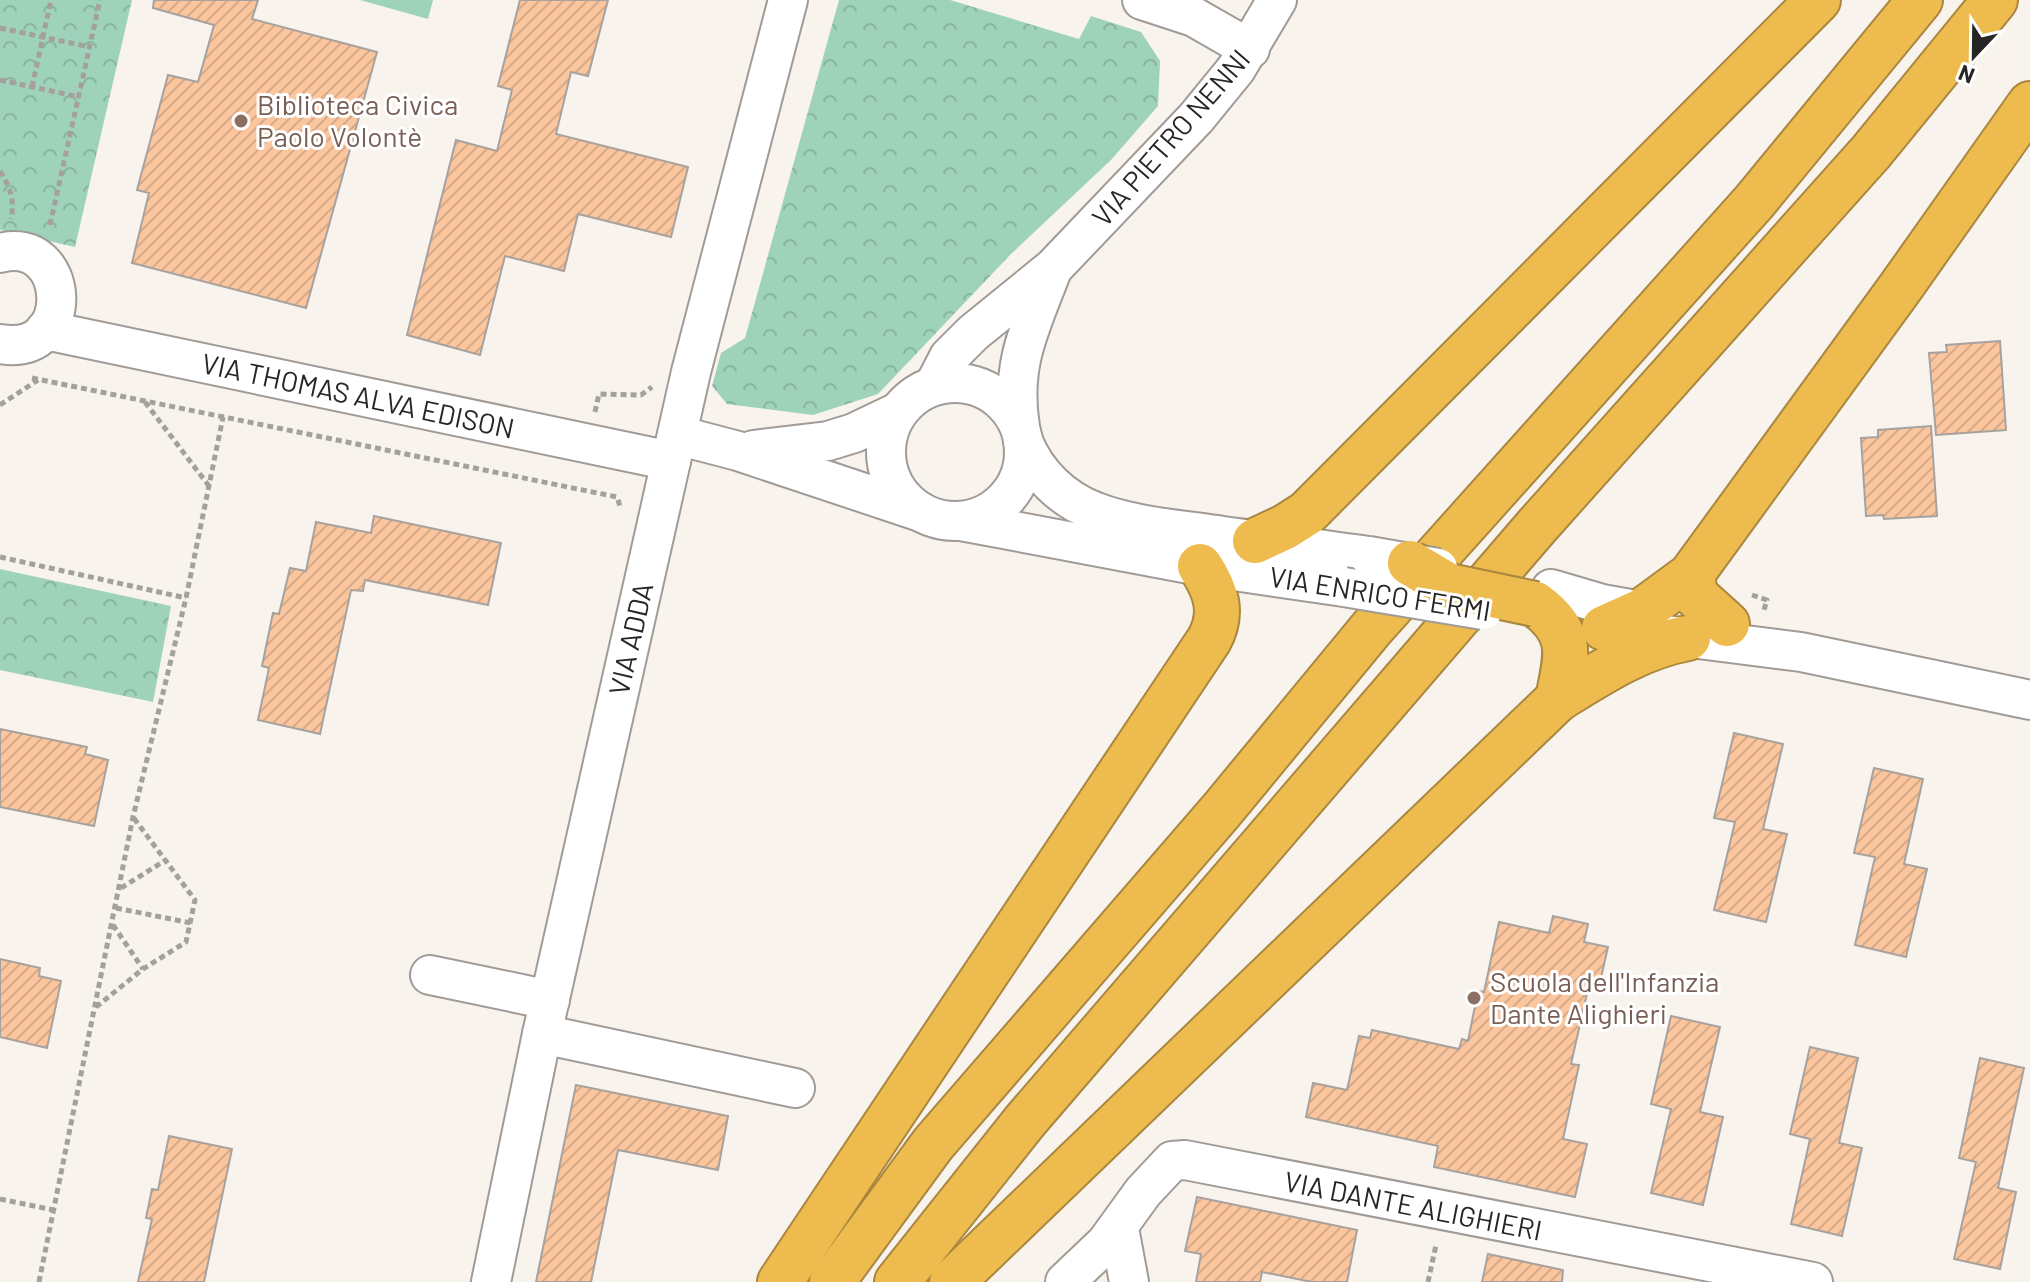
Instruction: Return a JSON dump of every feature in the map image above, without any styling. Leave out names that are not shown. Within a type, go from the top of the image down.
[{"type":"highway","points":[[1255,541],[1307,513],[1818,0]]},
{"type":"highway","points":[[832,1282],[933,1144],[1221,811],[1372,628],[1754,202],[1920,0]]},
{"type":"highway","points":[[897,1282],[1036,1109],[1537,526],[1871,152],[1995,0]]},
{"type":"highway","points":[[1623,620],[1691,575],[2030,104]]},
{"type":"highway","points":[[1389,560],[1449,586],[1541,608],[1563,635],[1567,653],[1558,699]]},
{"type":"highway","points":[[780,1282],[1209,640],[1217,623],[1218,606],[1210,582],[1200,566]]},
{"type":"highway","points":[[952,1282],[1558,699],[1604,670],[1646,649],[1708,631],[1691,575]]},
{"type":"street","name":"VIA ADDA","points":[[491,1282],[546,1017],[674,448],[788,0]]},
{"type":"street","points":[[1142,0],[1194,17],[1250,49]]},
{"type":"street","name":"VIA PIETRO NENNI","points":[[934,386],[949,357],[973,333],[1053,268],[1218,93],[1250,49],[1277,0]]},
{"type":"street","points":[[0,344],[19,345],[33,340],[54,318],[58,303],[57,288],[51,274],[16,256]]},
{"type":"street","name":"VIA PIETRO NENNI","points":[[1022,434],[1016,392],[1020,354],[1053,268]]},
{"type":"street","name":"VIA THOMAS ALVA EDISON","points":[[45,330],[674,448]]},
{"type":"street","points":[[674,448],[738,451],[828,441],[854,433],[898,412],[914,396],[934,386],[968,384],[999,398],[1011,411],[1022,434],[1022,469],[1010,495],[989,513],[961,521],[947,521],[738,451]]},
{"type":"street","points":[[898,412],[886,442],[888,467],[897,490],[921,512]]},
{"type":"street","name":"VIA ENRICO FERMI","points":[[1022,434],[1029,456],[1051,484],[1075,502],[1097,513],[1180,530],[1389,560]]},
{"type":"street","name":"VIA ENRICO FERMI","points":[[961,521],[1200,566],[1344,587],[1541,608],[1602,604],[1623,620],[1708,631],[2030,700]]},
{"type":"street","points":[[430,975],[546,1017],[795,1088]]},
{"type":"street","name":"VIA DANTE ALIGHIERI","points":[[1065,1282],[1119,1228],[1152,1182],[1172,1161],[1185,1160],[1813,1282]]},
{"type":"street","points":[[1119,1228],[1129,1282]]},
{"type":"path","points":[[32,87],[51,0]]},
{"type":"path","points":[[16,256],[79,97],[100,0]]},
{"type":"path","points":[[0,28],[90,47]]},
{"type":"path","points":[[0,80],[79,97]]},
{"type":"path","points":[[0,171],[10,187],[16,256]]},
{"type":"path","points":[[26,376],[617,497],[622,505],[619,521]]},
{"type":"path","points":[[0,405],[39,380]]},
{"type":"path","points":[[144,401],[210,487]]},
{"type":"path","points":[[39,1282],[133,817],[186,598],[223,417]]},
{"type":"path","points":[[0,557],[186,598]]},
{"type":"path","points":[[95,1008],[143,969],[186,942],[191,923],[195,900],[133,817]]},
{"type":"path","points":[[120,888],[166,860]]},
{"type":"path","points":[[116,908],[191,923]]},
{"type":"path","points":[[113,925],[143,969]]},
{"type":"path","points":[[0,1199],[54,1210]]},
{"type":"green space","points":[[0,0],[132,0],[75,247],[0,230]]},
{"type":"green space","points":[[360,0],[433,0],[428,19]]},
{"type":"green space","points":[[839,0],[950,0],[1079,39],[1091,16],[1141,32],[1160,61],[1158,106],[1111,160],[1010,255],[878,394],[813,415],[727,404],[712,386],[721,353],[745,338]]},
{"type":"green space","points":[[0,569],[171,606],[153,702],[0,670]]},
{"type":"building","points":[[154,0],[258,0],[252,19],[377,52],[306,308],[132,263],[149,193],[137,190],[168,75],[198,82],[214,25],[153,8]]},
{"type":"building","points":[[520,0],[608,0],[588,76],[571,72],[556,134],[688,167],[671,237],[578,214],[564,271],[505,256],[480,355],[407,335],[456,140],[497,151],[512,90],[498,86]]},
{"type":"building","points":[[2000,341],[2006,430],[1936,435],[1929,353],[1947,352],[1946,345]]},
{"type":"building","points":[[1931,426],[1937,516],[1884,519],[1883,515],[1866,516],[1861,438],[1878,437],[1878,430]]},
{"type":"building","points":[[374,516],[501,543],[488,605],[365,580],[363,591],[351,590],[320,734],[258,720],[269,668],[262,666],[273,613],[279,614],[290,568],[306,571],[316,522],[371,533]]},
{"type":"building","points":[[0,729],[87,747],[85,754],[108,760],[94,826],[0,807]]},
{"type":"building","points":[[1734,733],[1783,744],[1763,829],[1787,834],[1766,922],[1714,910],[1735,822],[1714,818]]},
{"type":"building","points":[[1874,768],[1923,779],[1904,864],[1927,869],[1906,957],[1855,945],[1875,857],[1854,853]]},
{"type":"building","points":[[1553,916],[1588,924],[1584,942],[1608,947],[1600,982],[1590,980],[1571,1064],[1579,1065],[1563,1139],[1587,1144],[1575,1197],[1434,1167],[1438,1146],[1306,1117],[1313,1083],[1347,1090],[1359,1036],[1370,1038],[1372,1030],[1459,1049],[1462,1039],[1468,1041],[1478,991],[1484,992],[1499,922],[1549,933]]},
{"type":"building","points":[[0,959],[40,968],[39,976],[61,981],[47,1048],[0,1037]]},
{"type":"building","points":[[1671,1016],[1720,1027],[1700,1112],[1723,1117],[1703,1205],[1651,1193],[1671,1109],[1651,1104]]},
{"type":"building","points":[[1810,1047],[1858,1058],[1839,1143],[1862,1148],[1842,1236],[1791,1224],[1810,1139],[1790,1134]]},
{"type":"building","points":[[1980,1058],[2024,1068],[1998,1188],[2016,1192],[2000,1269],[1954,1259],[1976,1162],[1959,1158]]},
{"type":"building","points":[[576,1085],[728,1116],[718,1170],[618,1150],[591,1282],[536,1282]]},
{"type":"building","points":[[169,1136],[232,1149],[204,1282],[138,1282],[152,1219],[146,1218],[152,1189],[158,1190]]},
{"type":"building","points":[[1197,1197],[1357,1230],[1347,1282],[1312,1282],[1262,1272],[1260,1282],[1196,1282],[1201,1254],[1185,1251]]},
{"type":"building","points":[[1488,1254],[1563,1270],[1562,1282],[1482,1282]]},
{"type":"place","name":"Biblioteca Civica Paolo Volontè","points":[[241,121]]},
{"type":"place","name":"Scuola dell'Infanzia Dante Alighieri","points":[[1474,998]]}]
